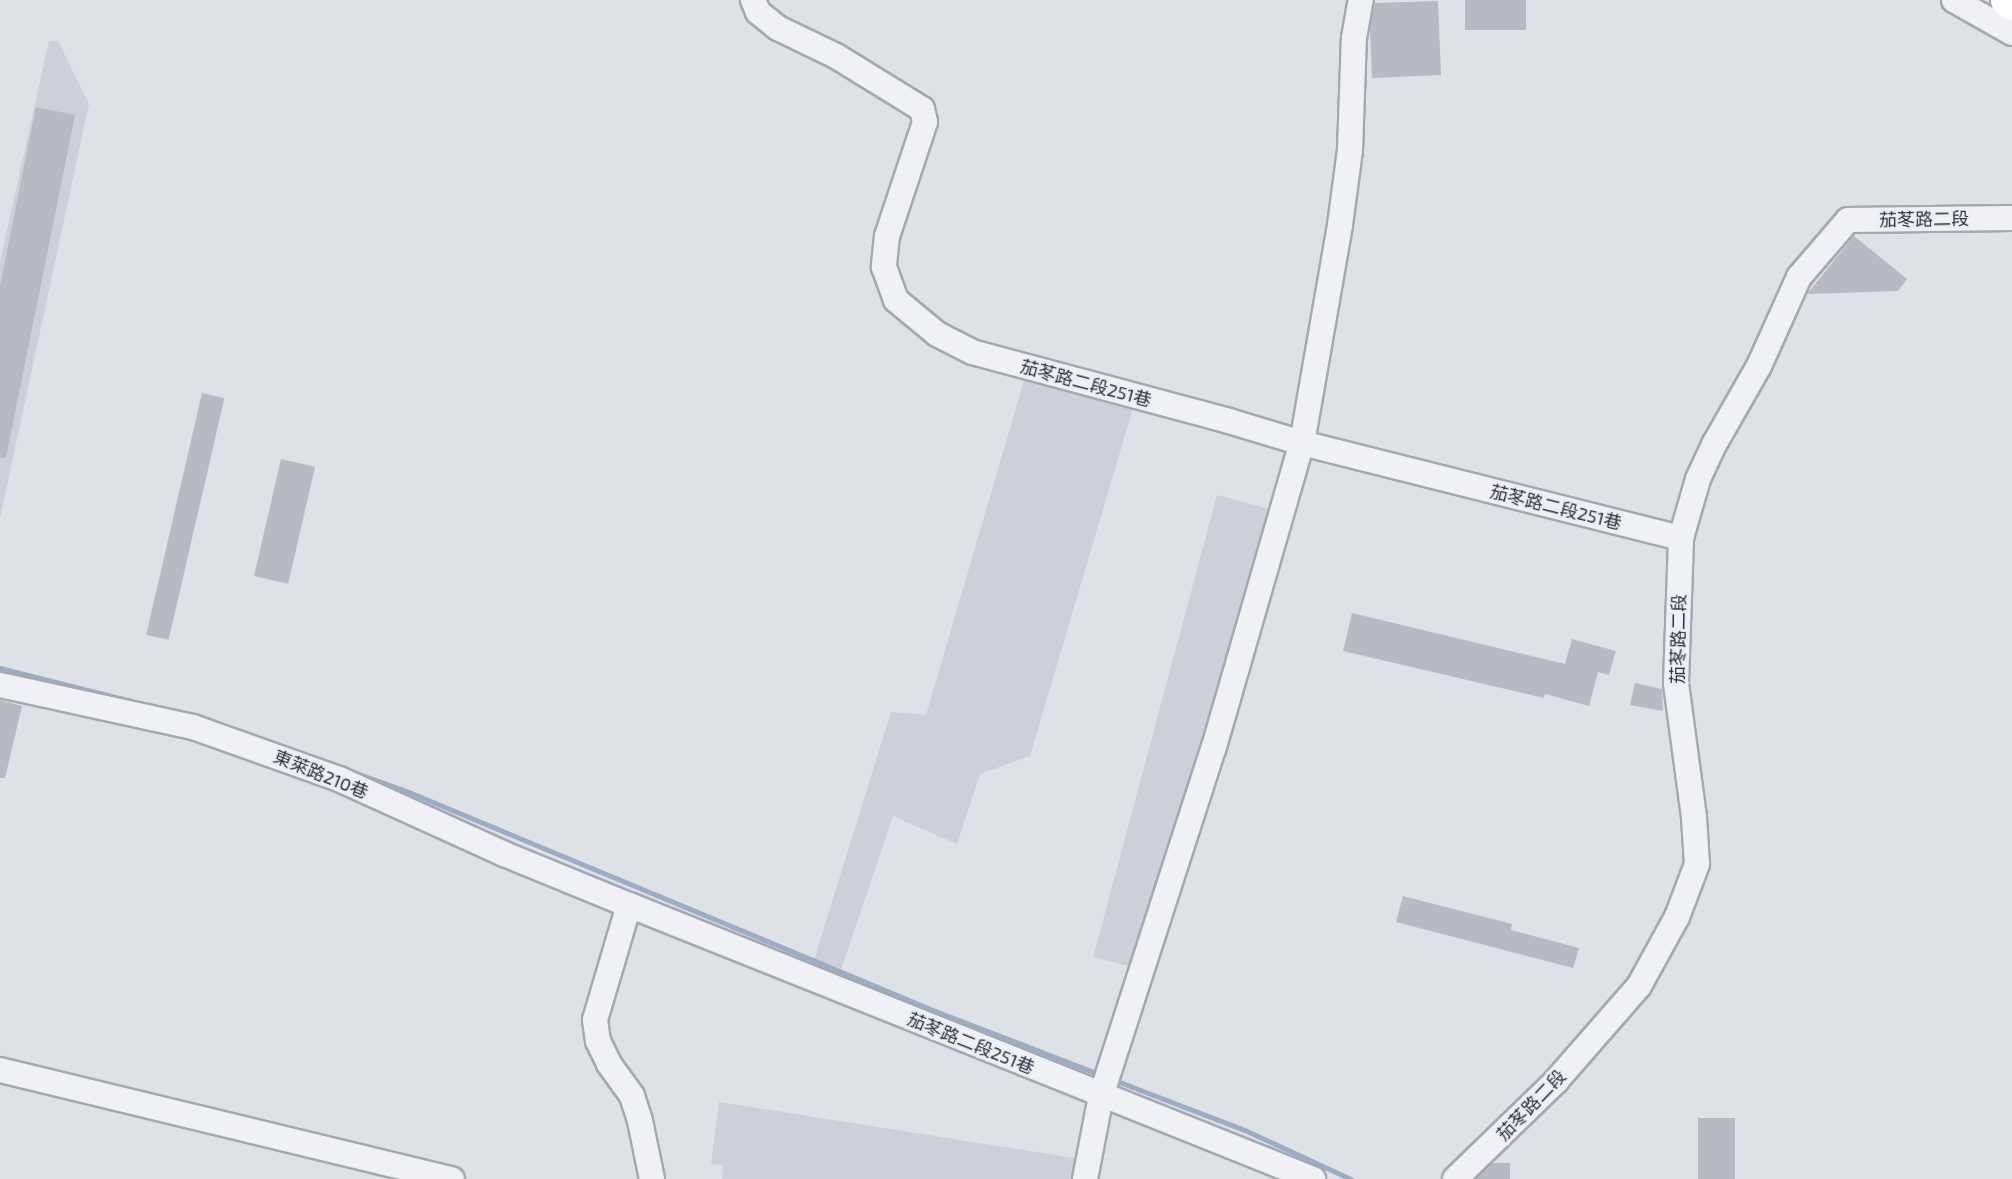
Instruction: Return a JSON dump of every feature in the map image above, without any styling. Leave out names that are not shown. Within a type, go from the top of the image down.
[{"type":"highway","points":[[2007,0],[2012,3]]},
{"type":"street","name":"茄苳路二段251巷","points":[[753,0],[758,12],[778,28],[819,46],[922,109],[926,122],[887,236],[884,267],[896,300],[937,334],[972,352],[1229,421],[1302,443],[1681,538]]},
{"type":"street","points":[[1085,1179],[1101,1096],[1217,736],[1302,443],[1350,150],[1354,38],[1361,0]]},
{"type":"street","points":[[1954,0],[2012,33]]},
{"type":"street","name":"茄苳路二段","points":[[1455,1179],[1556,1081],[1639,986],[1677,917],[1697,864],[1694,817],[1676,683],[1681,538],[1698,479],[1715,442],[1759,366],[1799,277],[1848,220],[2012,218]]},
{"type":"street","name":"東萊路210巷","points":[[0,685],[193,727],[252,747],[339,779],[504,854],[629,905]]},
{"type":"street","name":"茄苳路二段251巷","points":[[629,905],[1313,1179]]},
{"type":"street","points":[[629,905],[595,1020],[598,1041],[609,1064],[632,1096],[640,1121],[652,1179]]},
{"type":"street","points":[[0,1070],[453,1179]]},
{"type":"shaded area","points":[[49,41],[58,41],[89,104],[0,518],[0,262]]},
{"type":"shaded area","points":[[1026,374],[1136,398],[1030,756],[980,774],[957,844],[893,816],[840,973],[814,960],[891,712],[926,715]]},
{"type":"shaded area","points":[[1217,495],[1273,510],[1149,972],[1093,957]]},
{"type":"shaded area","points":[[719,1102],[1087,1160],[1085,1179],[722,1179],[723,1165],[711,1164]]},
{"type":"building","points":[[1465,0],[1526,0],[1526,30],[1465,30]]},
{"type":"building","points":[[1438,1],[1441,75],[1372,78],[1370,29],[1375,3]]},
{"type":"building","points":[[36,107],[75,115],[6,458],[0,458],[0,286]]},
{"type":"building","points":[[1854,236],[1907,279],[1898,291],[1807,294]]},
{"type":"building","points":[[202,393],[224,398],[169,640],[146,635]]},
{"type":"building","points":[[281,459],[315,467],[288,584],[254,576]]},
{"type":"building","points":[[1352,613],[1565,664],[1572,639],[1616,651],[1609,675],[1598,672],[1589,706],[1545,694],[1544,698],[1343,651]]},
{"type":"building","points":[[1635,683],[1662,689],[1663,711],[1630,705]]},
{"type":"building","points":[[0,700],[22,706],[5,778],[0,778]]},
{"type":"building","points":[[1403,896],[1512,924],[1511,930],[1579,948],[1573,968],[1396,922]]},
{"type":"building","points":[[1698,1118],[1735,1118],[1735,1179],[1698,1179]]},
{"type":"building","points":[[1492,1163],[1510,1163],[1510,1179],[1475,1179]]},
{"type":"waterway","points":[[0,668],[131,701]]},
{"type":"waterway","points":[[345,769],[409,792],[938,1012],[1099,1074]]},
{"type":"waterway","points":[[1112,1079],[1245,1130],[1351,1179]]}]
